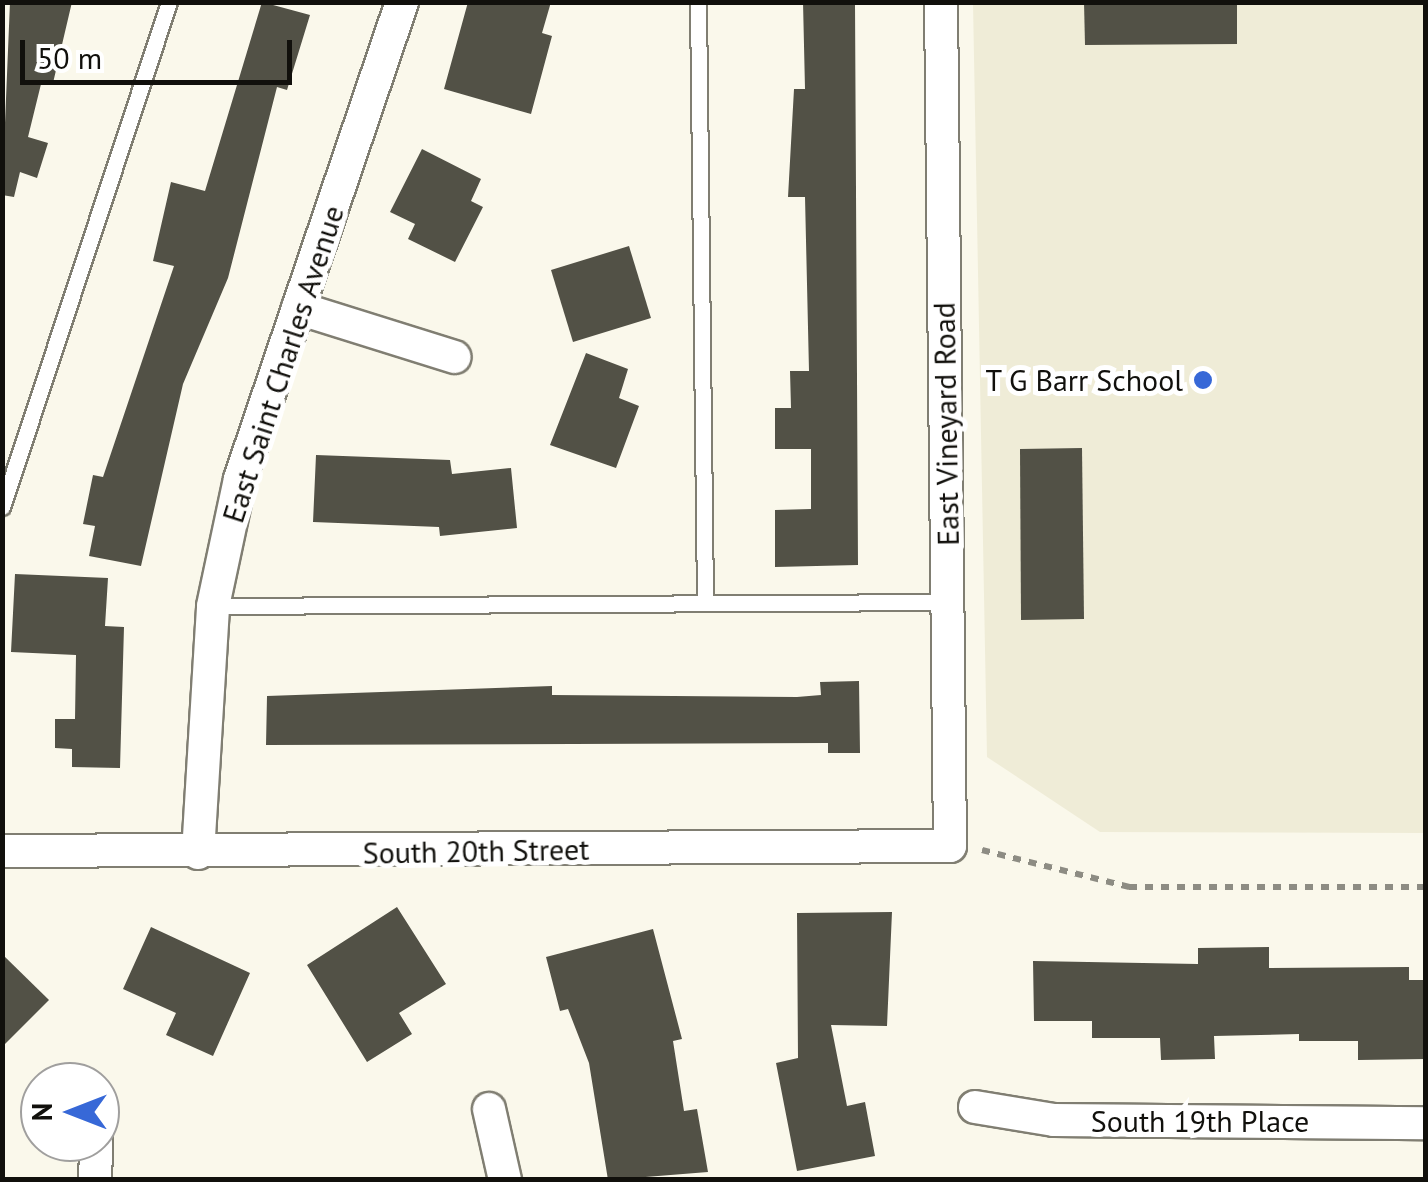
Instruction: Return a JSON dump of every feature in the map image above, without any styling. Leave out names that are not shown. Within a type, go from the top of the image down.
[{"type":"street","name":"East Saint Charles Avenue","points":[[198,854],[212,606],[240,479],[402,2]]},
{"type":"street","name":"East Vineyard Road","points":[[940,2],[950,846]]},
{"type":"street","points":[[298,308],[454,357]]},
{"type":"street","name":"South 20th Street","points":[[2,852],[198,854],[950,846]]},
{"type":"street","name":"South 19th Place","points":[[975,1107],[1054,1120],[1426,1123]]},
{"type":"street","points":[[489,1109],[504,1180]]},
{"type":"lane","points":[[2,507],[169,2]]},
{"type":"lane","points":[[698,2],[705,602]]},
{"type":"lane","points":[[212,606],[948,602]]},
{"type":"path","points":[[950,846],[1129,887],[1426,887]]},
{"type":"shaded area","name":"T G Barr School","points":[[973,3],[1425,3],[1425,833],[1100,832],[987,757]]},
{"type":"building","points":[[10,2],[72,2],[53,83],[42,80],[28,137],[48,143],[37,178],[20,172],[14,197],[2,195]]},
{"type":"building","points":[[262,2],[310,15],[287,90],[277,87],[228,278],[183,384],[141,566],[89,556],[95,526],[83,524],[93,475],[103,477],[174,266],[153,261],[171,182],[205,191]]},
{"type":"building","points":[[468,2],[551,2],[542,33],[552,36],[531,114],[444,89]]},
{"type":"building","points":[[803,2],[855,2],[858,565],[775,567],[775,510],[811,509],[811,449],[775,449],[775,408],[791,408],[790,371],[809,371],[805,197],[788,197],[794,89],[805,89]]},
{"type":"building","points":[[1084,2],[1237,2],[1237,44],[1085,45]]},
{"type":"building","points":[[422,149],[481,179],[471,201],[483,207],[455,262],[408,239],[415,224],[390,212]]},
{"type":"building","points":[[629,246],[651,318],[573,342],[551,270]]},
{"type":"building","points":[[586,353],[628,369],[619,398],[639,406],[616,468],[550,445]]},
{"type":"building","points":[[1082,448],[1084,619],[1021,620],[1020,449]]},
{"type":"building","points":[[316,455],[450,460],[452,474],[511,468],[517,528],[440,536],[439,527],[313,522]]},
{"type":"building","points":[[15,574],[108,578],[105,626],[124,627],[120,768],[72,767],[72,749],[55,748],[55,719],[75,719],[76,655],[11,652]]},
{"type":"building","points":[[859,681],[860,753],[828,753],[828,743],[266,745],[267,696],[552,686],[552,695],[797,697],[821,695],[820,682]]},
{"type":"building","points":[[397,907],[446,984],[399,1013],[412,1034],[367,1062],[307,965]]},
{"type":"building","points":[[892,912],[887,1026],[831,1025],[847,1106],[865,1102],[875,1156],[797,1171],[776,1063],[798,1058],[797,913]]},
{"type":"building","points":[[151,927],[250,973],[213,1056],[166,1035],[176,1013],[123,989]]},
{"type":"building","points":[[653,929],[682,1039],[673,1041],[684,1111],[697,1109],[708,1172],[608,1180],[589,1063],[568,1009],[560,1011],[546,957]]},
{"type":"building","points":[[1269,947],[1269,968],[1409,967],[1409,980],[1426,980],[1426,1059],[1358,1060],[1358,1041],[1299,1041],[1299,1034],[1214,1036],[1215,1059],[1161,1060],[1160,1038],[1092,1038],[1092,1021],[1034,1021],[1033,961],[1198,964],[1198,948]]},
{"type":"building","points":[[2,954],[49,1000],[2,1047]]},
{"type":"place","name":"T G Barr School","points":[[1203,380]]}]
